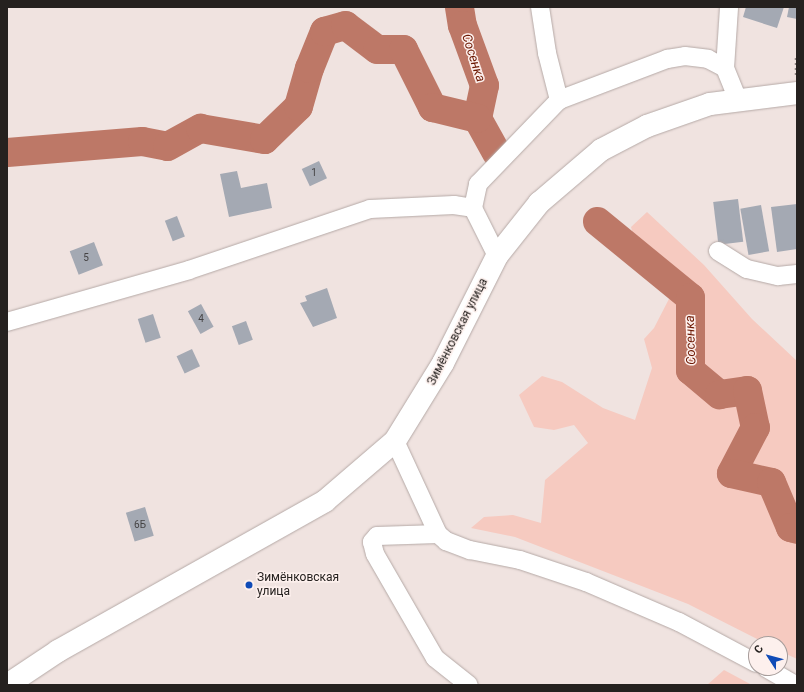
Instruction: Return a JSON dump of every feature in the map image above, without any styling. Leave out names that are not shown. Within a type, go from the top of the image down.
[{"type":"main road","name":"Зимёнковская улица","points":[[7,685],[58,651],[325,501],[395,441],[443,363],[497,256],[539,203],[601,150],[647,126],[710,104],[797,94]]},
{"type":"street","points":[[540,7],[547,53],[559,100]]},
{"type":"street","points":[[729,7],[725,68],[738,100]]},
{"type":"street","points":[[497,256],[473,208],[478,184],[559,100],[667,59],[685,56],[708,59],[725,68]]},
{"type":"street","points":[[7,322],[189,270],[370,209],[454,205],[473,208]]},
{"type":"street","points":[[718,251],[747,269],[778,276],[797,274]]},
{"type":"street","points":[[395,441],[438,534],[446,541],[470,550],[520,560],[586,582],[679,622],[748,659]]},
{"type":"street","points":[[438,534],[376,536],[372,542],[375,554],[435,658],[469,685]]},
{"type":"street","points":[[780,676],[796,685]]},
{"type":"shaded area","points":[[647,212],[704,265],[752,319],[797,361],[797,659],[788,655],[788,636],[751,636],[688,604],[515,537],[471,528],[484,517],[513,515],[541,523],[545,480],[588,443],[574,425],[554,430],[534,427],[519,395],[542,376],[562,382],[603,408],[635,420],[652,368],[644,339],[654,328],[671,295],[639,257],[631,227]]},
{"type":"shaded area","points":[[724,670],[752,685],[707,685]]},
{"type":"building","points":[[746,7],[784,7],[777,28],[743,17]]},
{"type":"building","points":[[789,7],[797,7],[797,19],[787,17]]},
{"type":"building","points":[[319,161],[327,178],[310,186],[302,169]]},
{"type":"building","points":[[237,171],[241,188],[267,183],[272,208],[229,217],[220,174]]},
{"type":"building","points":[[738,199],[743,242],[718,245],[713,202]]},
{"type":"building","points":[[797,204],[797,249],[777,252],[771,207]]},
{"type":"building","points":[[761,205],[769,251],[748,255],[740,209]]},
{"type":"building","points":[[177,216],[185,237],[173,241],[165,221]]},
{"type":"building","points":[[94,242],[103,265],[79,275],[70,251]]},
{"type":"building","points":[[327,288],[337,318],[313,327],[300,303],[307,301],[305,296]]},
{"type":"building","points":[[201,304],[214,327],[200,334],[188,311]]},
{"type":"building","points":[[153,314],[161,338],[146,343],[138,319]]},
{"type":"building","points":[[246,321],[253,340],[239,345],[232,326]]},
{"type":"building","points":[[192,349],[200,366],[185,373],[177,356]]},
{"type":"building","points":[[145,507],[154,536],[135,542],[126,513]]},
{"type":"waterway","name":"Сосенка","points":[[459,7],[462,25],[484,85],[477,118],[496,152]]},
{"type":"waterway","points":[[7,152],[142,141],[167,146],[200,128],[264,139],[298,106],[309,68],[324,31],[345,25],[377,49],[403,49],[432,107],[477,118]]},
{"type":"waterway","name":"Сосенка","points":[[597,221],[690,297],[690,370],[719,394],[747,390],[755,427],[731,473],[771,482],[790,527],[797,529]]},
{"type":"place","name":"Зимёнковская улица","points":[[249,585]]}]
